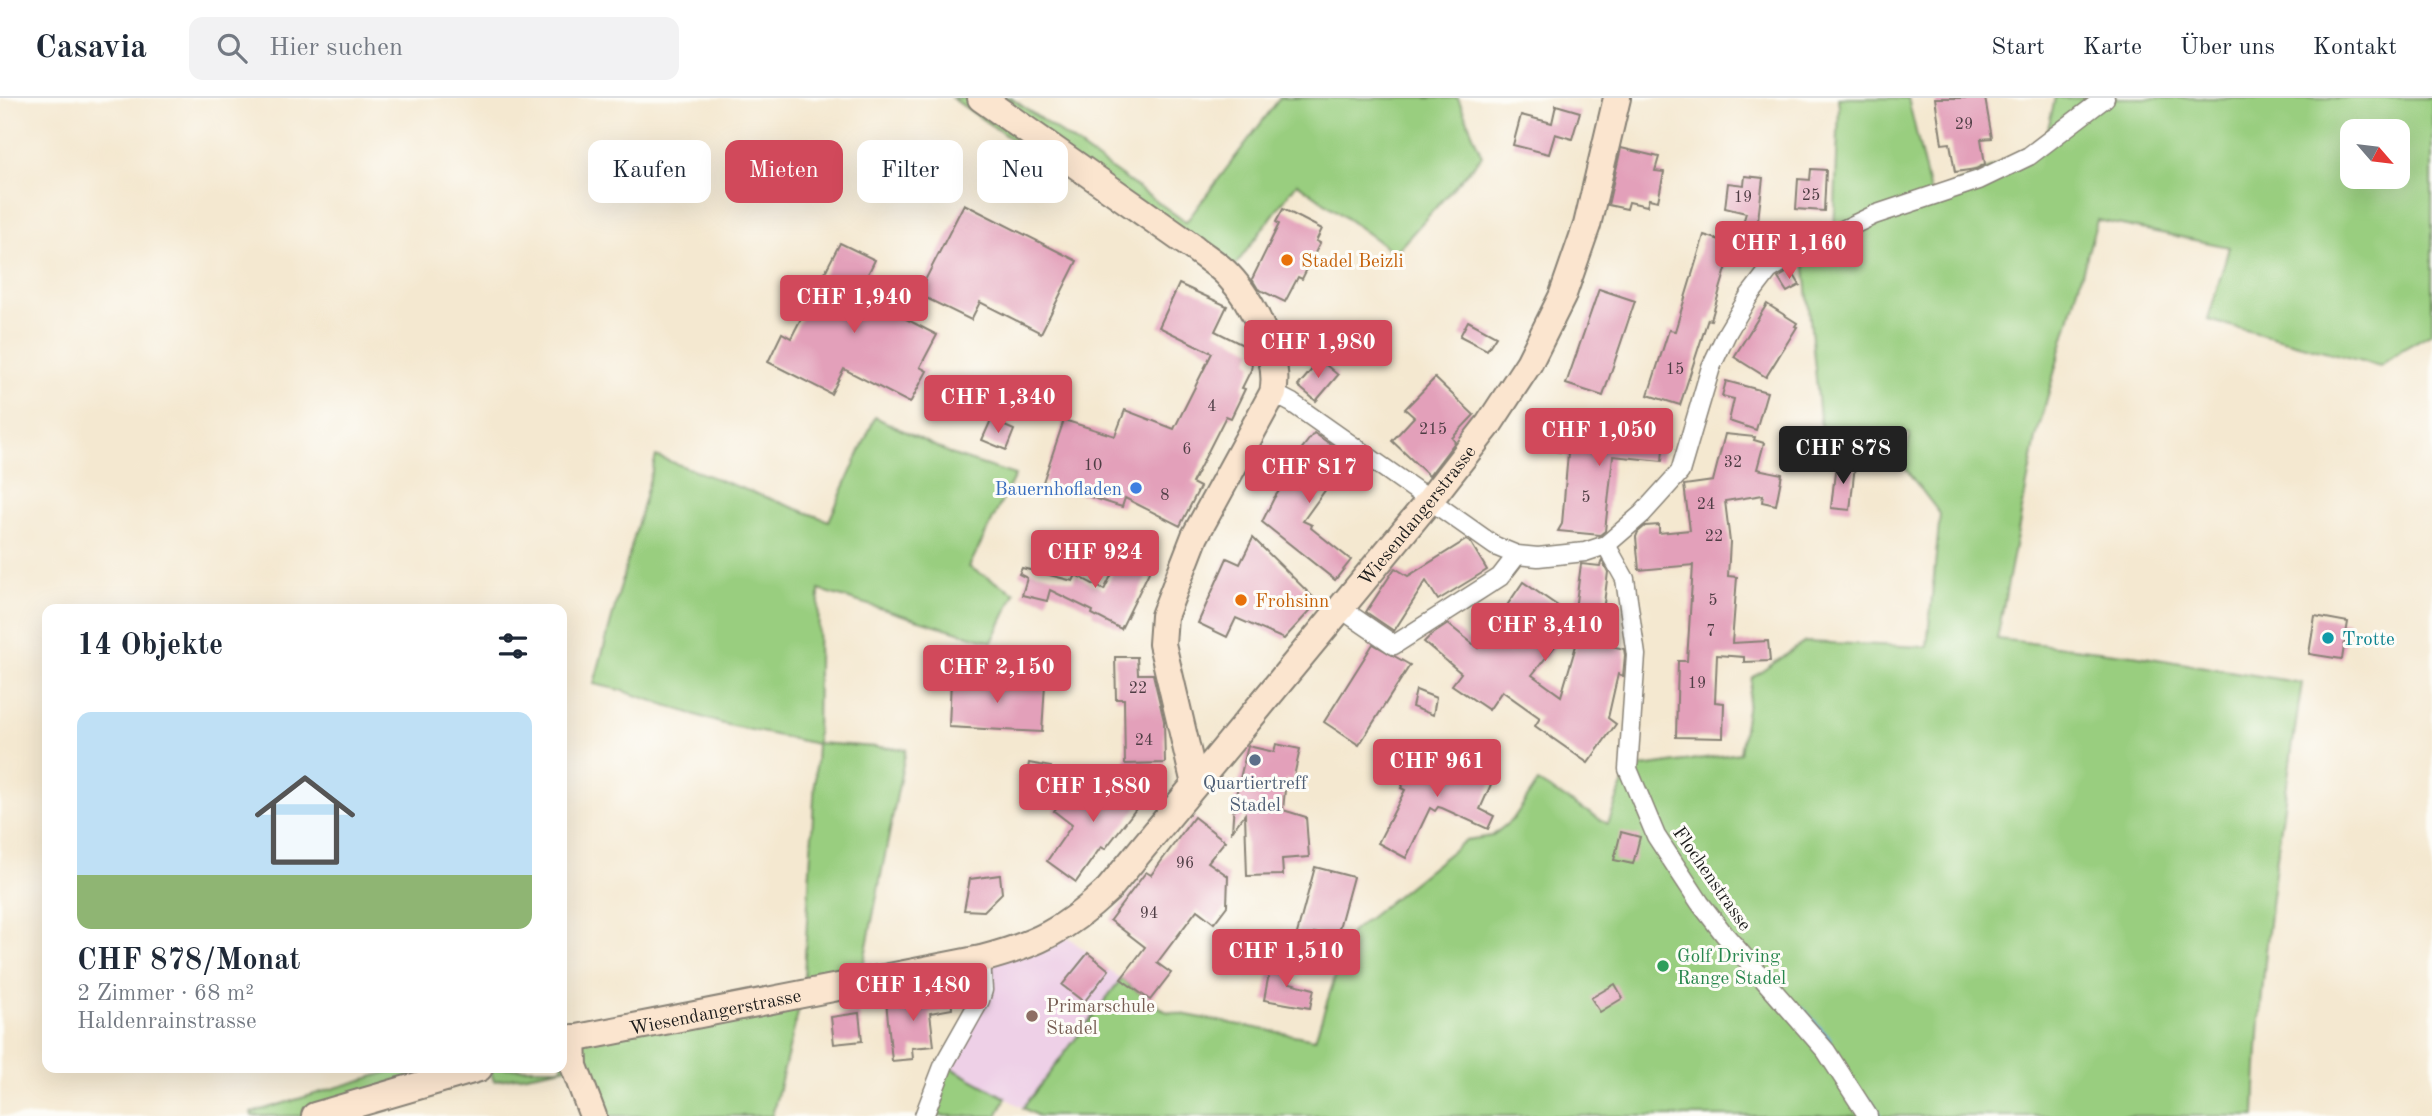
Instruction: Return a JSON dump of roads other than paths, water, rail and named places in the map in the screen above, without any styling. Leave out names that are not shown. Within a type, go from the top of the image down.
[{"type":"main road","points":[[981,98],[1194,248],[1228,275],[1255,312],[1270,354],[1275,374],[1273,393],[1195,536],[1164,616],[1162,644],[1195,784]]},
{"type":"main road","name":"Wiesendangerstrasse","points":[[567,1040],[981,959],[1041,940],[1088,909],[1108,890],[1429,501],[1489,424],[1516,384],[1562,297],[1587,225],[1617,98]]},
{"type":"main road","points":[[567,1040],[593,1116]]},
{"type":"main road","points":[[315,1116],[462,1073]]},
{"type":"street","points":[[1273,393],[1292,403],[1495,546],[1517,555],[1538,557],[1585,552],[1606,545],[1642,514],[1679,472],[1711,368],[1732,324],[1769,270],[1803,249],[1874,215],[1979,180],[2029,156],[2105,98]]},
{"type":"street","name":"Flochenstrasse","points":[[1606,545],[1625,579],[1636,655],[1628,769],[1656,836],[1724,934],[1826,1051],[1868,1116]]},
{"type":"street","points":[[1340,608],[1394,645],[1500,577],[1517,555]]},
{"type":"street","points":[[925,1116],[944,1064],[980,1000],[983,990],[981,959]]},
{"type":"waterway","points":[[1802,1010],[1829,1040]]},
{"type":"waterway","points":[[1868,1100],[1879,1116]]},
{"type":"place","name":"Stadel Beizli","points":[[1287,260]]},
{"type":"place","name":"Bauernhofladen","points":[[1136,488]]},
{"type":"place","name":"Frohsinn","points":[[1241,600]]},
{"type":"place","name":"Trotte","points":[[2328,638]]},
{"type":"place","name":"Quartiertreff Stadel","points":[[1255,760]]},
{"type":"place","name":"Golf Driving Range Stadel","points":[[1663,966]]},
{"type":"place","name":"Primarschule Stadel","points":[[1032,1016]]}]
